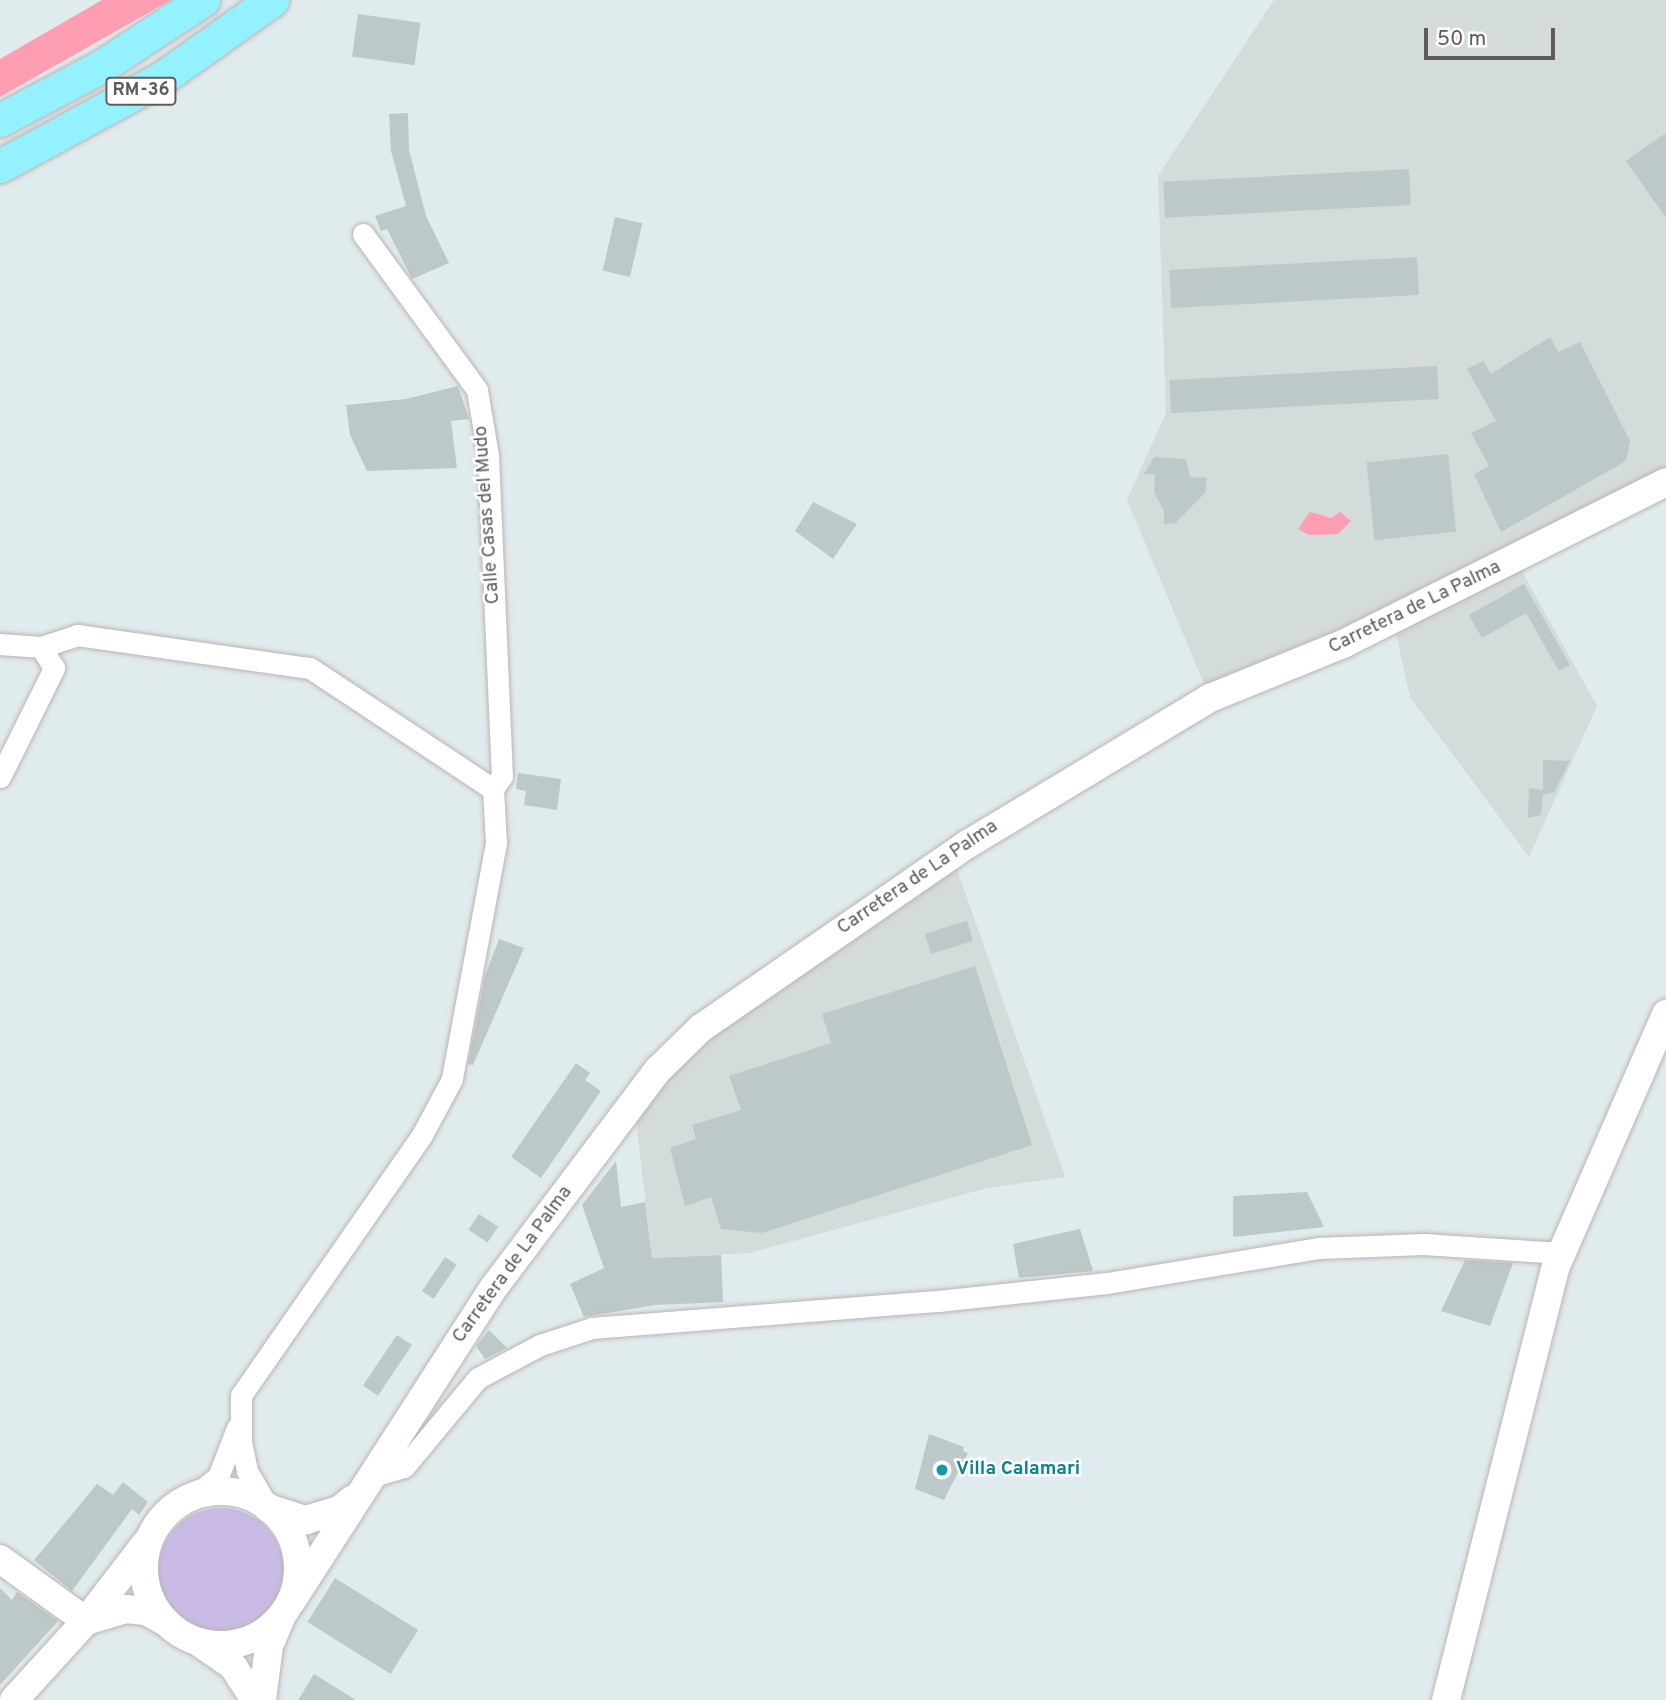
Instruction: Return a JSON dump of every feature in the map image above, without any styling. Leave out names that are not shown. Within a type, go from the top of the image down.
[{"type":"highway","name":"RM-36","points":[[0,120],[102,66],[203,0]]},
{"type":"highway","name":"RM-36","points":[[0,166],[162,78],[272,0]]},
{"type":"main road","name":"Carretera de La Palma","points":[[286,1609],[361,1488],[495,1286],[658,1070],[701,1028],[968,844],[1210,698],[1343,644],[1666,482]]},
{"type":"main road","points":[[1446,1700],[1561,1253],[1666,1014]]},
{"type":"main road","name":"Carretera de La Palma","points":[[268,1507],[306,1520],[339,1510],[361,1488]]},
{"type":"main road","points":[[15,1700],[86,1620],[172,1509],[192,1497],[234,1492],[268,1507],[287,1528],[296,1548],[299,1570],[286,1609],[269,1646],[262,1700]]},
{"type":"main road","points":[[150,1538],[146,1582],[153,1604],[166,1622]]},
{"type":"main road","points":[[0,1559],[86,1620]]},
{"type":"main road","points":[[86,1620],[126,1609],[146,1611],[233,1666],[256,1700]]},
{"type":"main road","points":[[194,1640],[237,1644],[266,1631],[286,1609]]},
{"type":"street","name":"Calle Casas del Mudo","points":[[240,1419],[246,1383],[422,1135],[452,1079],[496,843],[493,789],[502,776],[488,456],[477,390],[363,234]]},
{"type":"street","points":[[0,644],[41,647],[77,635],[310,668],[493,789]]},
{"type":"street","points":[[0,777],[54,668],[41,647]]},
{"type":"street","points":[[361,1488],[404,1467],[478,1378],[540,1345],[592,1328],[977,1297],[1107,1283],[1318,1248],[1424,1244],[1561,1253]]},
{"type":"street","points":[[192,1497],[218,1477],[240,1419]]},
{"type":"street","points":[[240,1419],[247,1471],[268,1507]]},
{"type":"shaded area","points":[[102,0],[171,0],[0,97],[0,59]]},
{"type":"shaded area","points":[[1274,0],[1666,0],[1666,482],[1515,559],[1597,706],[1529,857],[1410,697],[1393,620],[1210,698],[1127,500],[1166,413],[1158,176]]},
{"type":"shaded area","points":[[1310,512],[1331,518],[1340,512],[1351,521],[1338,534],[1309,535],[1298,529]]},
{"type":"shaded area","points":[[952,855],[1065,1177],[987,1188],[749,1253],[652,1258],[634,1102],[658,1070]]},
{"type":"shaded area","points":[[221,1508],[245,1513],[265,1527],[279,1547],[284,1571],[279,1595],[265,1615],[245,1629],[221,1634],[197,1629],[177,1615],[163,1595],[158,1571],[163,1547],[177,1527],[197,1513]]},
{"type":"building","points":[[358,14],[420,23],[414,65],[352,57]]},
{"type":"building","points":[[408,113],[409,150],[426,216],[449,263],[412,279],[387,229],[381,231],[375,216],[406,206],[391,151],[389,114]]},
{"type":"building","points":[[1666,133],[1666,218],[1626,161]]},
{"type":"building","points":[[1409,169],[1411,205],[1165,218],[1163,182]]},
{"type":"building","points":[[615,217],[642,223],[630,277],[603,271]]},
{"type":"building","points":[[1417,257],[1419,295],[1171,308],[1169,270]]},
{"type":"building","points":[[1550,337],[1558,352],[1580,342],[1630,441],[1626,461],[1501,532],[1474,474],[1489,466],[1471,433],[1496,421],[1467,369],[1483,361],[1491,374]]},
{"type":"building","points":[[1437,366],[1439,399],[1171,413],[1169,380]]},
{"type":"building","points":[[458,386],[469,419],[451,421],[457,468],[367,471],[350,435],[346,405],[406,399]]},
{"type":"building","points":[[1448,454],[1456,532],[1375,540],[1366,463]]},
{"type":"building","points":[[1154,457],[1186,459],[1190,477],[1207,478],[1205,493],[1175,523],[1164,524],[1164,511],[1154,492],[1155,474],[1144,474]]},
{"type":"building","points":[[813,502],[857,524],[833,559],[795,531]]},
{"type":"building","points":[[1524,584],[1570,665],[1559,671],[1526,613],[1482,638],[1469,615]]},
{"type":"building","points":[[1543,760],[1570,761],[1554,792],[1543,795],[1541,815],[1528,818],[1529,788],[1543,790]]},
{"type":"building","points":[[518,773],[561,779],[557,810],[524,805],[526,791],[516,789]]},
{"type":"building","points":[[967,921],[973,941],[931,954],[925,934]]},
{"type":"building","points":[[499,939],[524,948],[473,1065],[468,1064],[485,976]]},
{"type":"building","points":[[975,966],[1032,1145],[762,1233],[721,1229],[711,1197],[685,1206],[670,1148],[696,1139],[692,1125],[741,1110],[729,1076],[831,1043],[822,1014]]},
{"type":"building","points":[[576,1063],[590,1073],[585,1080],[601,1091],[541,1178],[511,1157]]},
{"type":"building","points":[[616,1161],[621,1207],[645,1202],[652,1258],[721,1255],[723,1302],[655,1305],[584,1317],[570,1284],[604,1268],[582,1205]]},
{"type":"building","points":[[1307,1192],[1324,1227],[1233,1237],[1233,1196]]},
{"type":"building","points":[[479,1214],[498,1227],[487,1243],[468,1230]]},
{"type":"building","points":[[1080,1229],[1093,1271],[1019,1278],[1013,1244]]},
{"type":"building","points":[[445,1257],[457,1265],[434,1299],[422,1291]]},
{"type":"building","points":[[1465,1260],[1513,1263],[1490,1326],[1441,1311]]},
{"type":"building","points":[[489,1330],[507,1348],[485,1359],[476,1346]]},
{"type":"building","points":[[397,1335],[412,1345],[378,1396],[363,1386]]},
{"type":"building","name":"Villa Calamari","points":[[929,1434],[964,1447],[963,1451],[968,1453],[944,1500],[915,1489]]},
{"type":"building","points":[[123,1482],[148,1502],[139,1515],[132,1509],[72,1591],[34,1560],[97,1484],[113,1495]]},
{"type":"building","points":[[335,1578],[418,1630],[391,1674],[307,1622]]},
{"type":"building","points":[[0,1588],[12,1600],[17,1592],[58,1621],[0,1685]]},
{"type":"building","points":[[314,1674],[356,1700],[298,1700]]},
{"type":"place","name":"Villa Calamari","points":[[942,1470]]}]
